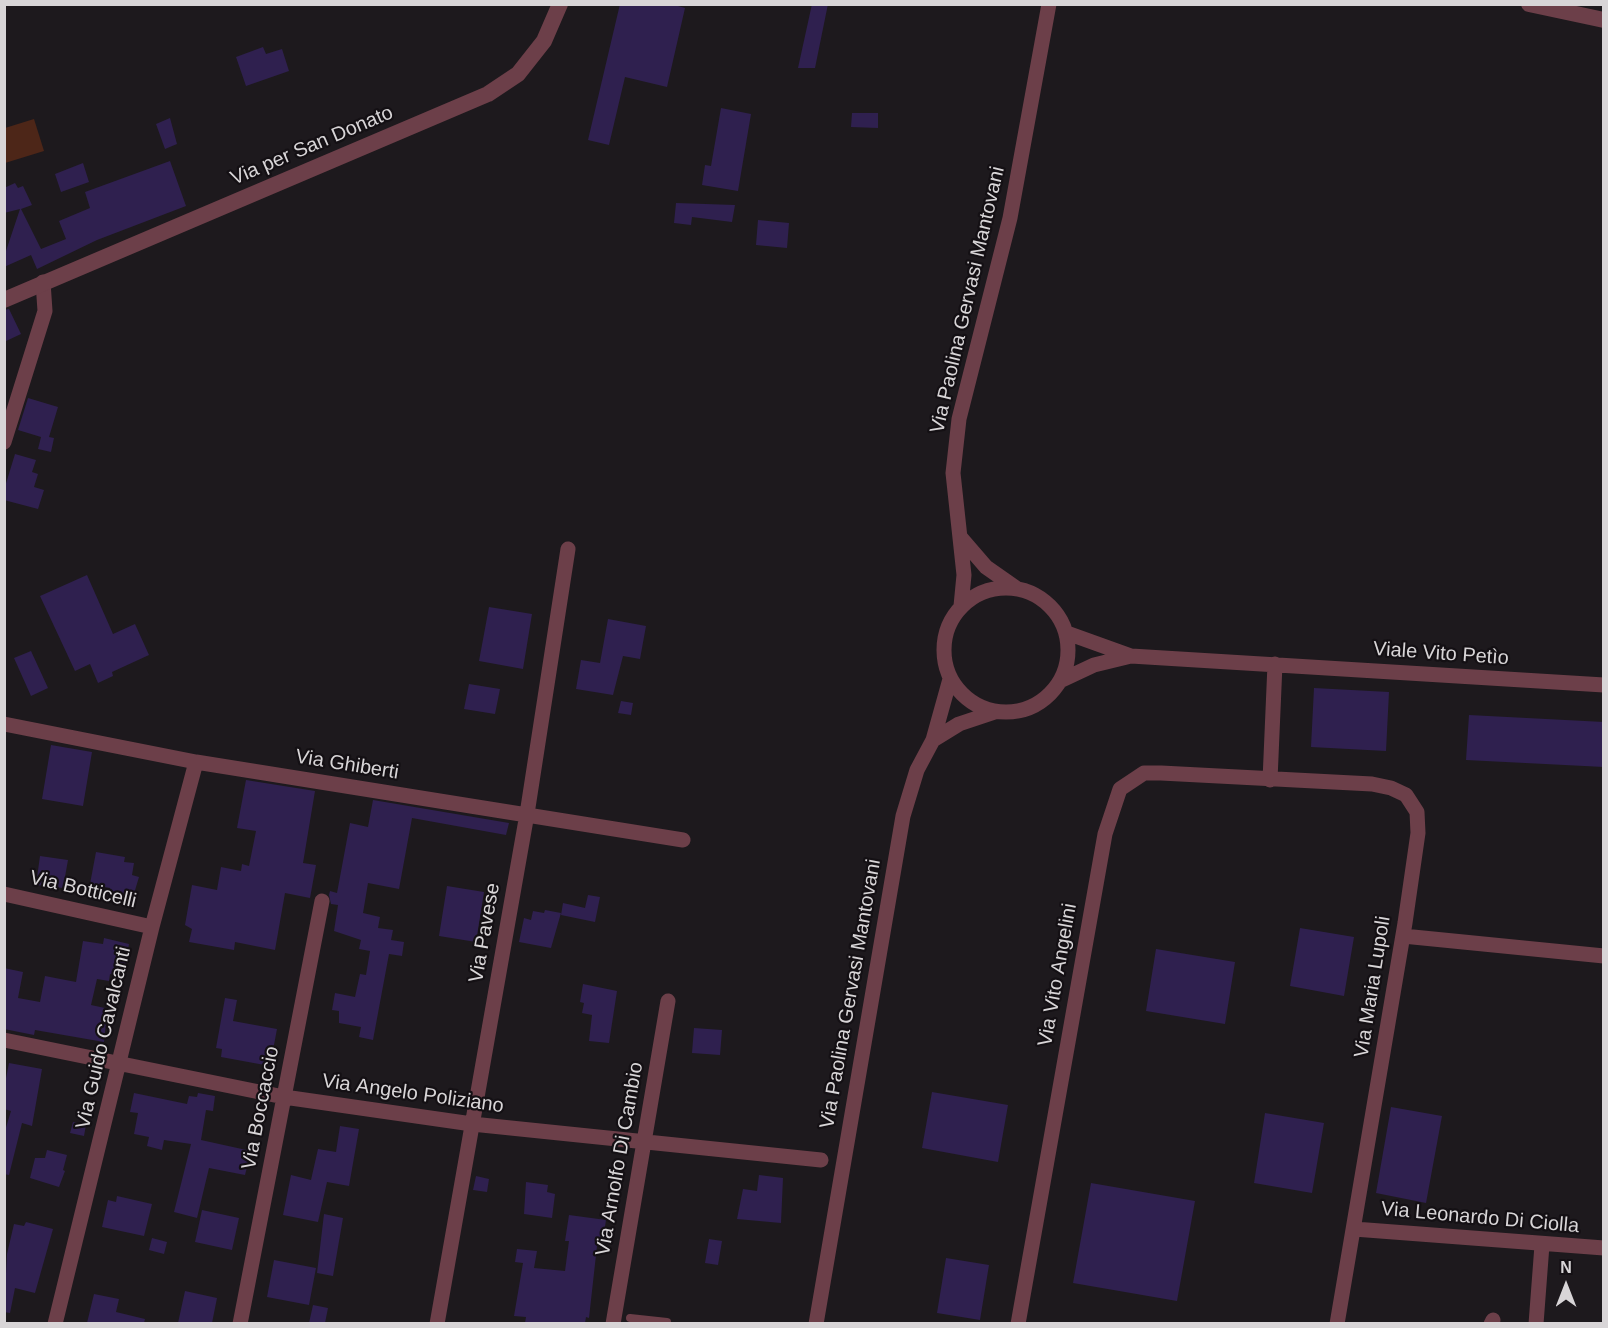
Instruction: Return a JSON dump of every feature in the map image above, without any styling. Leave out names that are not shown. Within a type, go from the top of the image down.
[{"type":"street","name":"Via per San Donato","points":[[4,300],[488,94],[518,74],[544,41],[560,4]]},
{"type":"street","name":"Via Paolina Gervasi Mantovani","points":[[961,606],[963,575],[961,538],[953,473],[958,419],[1010,218],[1049,4]]},
{"type":"street","points":[[1529,4],[1604,20]]},
{"type":"street","points":[[4,442],[45,311],[43,282]]},
{"type":"street","points":[[961,538],[986,567],[1016,588]]},
{"type":"street","name":"Via Pavese","points":[[437,1323],[527,814],[568,549]]},
{"type":"street","points":[[996,712],[969,700],[950,679],[944,660],[944,641],[950,622],[961,606],[976,595],[998,588],[1016,588],[1033,593],[1048,603],[1059,616],[1067,633],[1069,649],[1062,680]]},
{"type":"street","points":[[1067,633],[1131,657]]},
{"type":"street","points":[[933,740],[959,724],[996,712],[1026,709],[1041,702],[1062,680],[1094,665],[1131,657]]},
{"type":"street","name":"Viale Vito Petìo","points":[[1131,657],[1604,685]]},
{"type":"street","points":[[1270,780],[1275,664]]},
{"type":"street","name":"Via Paolina Gervasi Mantovani","points":[[816,1323],[903,816],[917,770],[933,740],[950,679]]},
{"type":"street","name":"Via Ghiberti","points":[[4,724],[196,762],[683,840]]},
{"type":"street","name":"Via Guido Cavalcanti","points":[[55,1323],[152,927],[196,762]]},
{"type":"street","name":"Via Vito Angelini","points":[[1018,1323],[1105,834],[1120,789],[1144,773],[1270,780]]},
{"type":"street","name":"Via Maria Lupoli","points":[[1270,780],[1372,784],[1391,788],[1406,795],[1417,812],[1418,832],[1403,936],[1338,1323]]},
{"type":"street","name":"Via Botticelli","points":[[4,894],[152,927]]},
{"type":"street","name":"Via Boccaccio","points":[[240,1323],[322,901]]},
{"type":"street","points":[[1403,936],[1604,956]]},
{"type":"street","name":"Via Arnolfo Di Cambio","points":[[619,1319],[668,1001]]},
{"type":"street","name":"Via Angelo Poliziano","points":[[4,1040],[284,1097],[472,1124],[820,1160]]},
{"type":"street","name":"Via Leonardo Di Ciolla","points":[[1354,1229],[1604,1248]]},
{"type":"street","points":[[1536,1323],[1542,1245]]},
{"type":"lane","points":[[619,1319],[667,1322]]},
{"type":"shaded area","points":[[34,119],[44,151],[5,163],[5,128]]},
{"type":"building","points":[[620,4],[671,4],[685,8],[667,87],[625,77],[609,145],[588,140]]},
{"type":"building","points":[[812,4],[828,4],[815,68],[798,68]]},
{"type":"building","points":[[263,47],[266,54],[282,49],[289,71],[246,86],[236,57]]},
{"type":"building","points":[[721,108],[751,114],[738,191],[702,185],[705,165],[711,166]]},
{"type":"building","points":[[852,113],[878,113],[878,128],[851,127]]},
{"type":"building","points":[[170,118],[177,144],[165,149],[156,124]]},
{"type":"building","points":[[170,161],[186,206],[97,240],[37,269],[31,255],[4,267],[4,257],[20,209],[4,213],[4,188],[15,183],[18,188],[23,186],[32,205],[21,209],[41,249],[66,239],[59,221],[90,208],[85,192]]},
{"type":"building","points":[[83,163],[89,182],[61,192],[55,174]]},
{"type":"building","points":[[676,203],[735,205],[732,222],[692,217],[691,225],[674,223]]},
{"type":"building","points":[[758,220],[789,223],[787,248],[756,245]]},
{"type":"building","points":[[9,309],[21,334],[4,342],[4,310]]},
{"type":"building","points":[[28,398],[58,407],[49,437],[54,438],[51,452],[38,449],[41,437],[18,430]]},
{"type":"building","points":[[15,454],[36,460],[32,472],[38,474],[34,487],[44,490],[38,509],[4,500],[4,490]]},
{"type":"building","points":[[87,575],[113,634],[135,624],[149,655],[112,672],[113,676],[98,683],[90,664],[75,671],[40,596]]},
{"type":"building","points":[[489,607],[532,614],[523,669],[479,661]]},
{"type":"building","points":[[608,619],[646,626],[640,659],[623,656],[613,695],[576,689],[581,660],[600,663]]},
{"type":"building","points":[[31,651],[48,688],[31,696],[14,658]]},
{"type":"building","points":[[469,684],[500,689],[495,714],[464,709]]},
{"type":"building","points":[[1314,688],[1389,692],[1386,751],[1311,747]]},
{"type":"building","points":[[621,701],[633,703],[631,715],[618,713]]},
{"type":"building","points":[[1469,715],[1604,722],[1604,767],[1466,760]]},
{"type":"building","points":[[51,745],[92,752],[83,806],[42,799]]},
{"type":"building","points":[[246,780],[315,791],[303,863],[316,865],[310,898],[285,893],[275,950],[235,942],[234,950],[189,942],[192,929],[185,925],[192,885],[217,890],[221,867],[241,871],[242,864],[249,866],[256,831],[237,828]]},
{"type":"building","points":[[373,800],[509,823],[506,835],[412,818],[399,889],[368,883],[363,913],[380,917],[378,928],[393,930],[391,940],[404,942],[402,956],[389,954],[373,1040],[359,1037],[361,1027],[339,1023],[339,1011],[332,1010],[335,993],[355,997],[360,974],[366,975],[370,951],[359,949],[361,940],[334,931],[338,905],[331,904],[329,895],[330,891],[337,893],[350,823],[368,827]]},
{"type":"building","points":[[96,852],[125,857],[124,862],[134,863],[132,875],[139,877],[133,897],[109,895],[110,888],[90,884]]},
{"type":"building","points":[[40,856],[68,860],[63,888],[36,885]]},
{"type":"building","points":[[447,886],[484,892],[476,942],[439,936]]},
{"type":"building","points":[[588,895],[600,897],[595,922],[561,915],[563,903],[585,908]]},
{"type":"building","points":[[545,910],[561,913],[551,948],[519,942],[524,918],[531,920],[533,911],[544,913]]},
{"type":"building","points":[[1300,928],[1354,937],[1344,996],[1290,986]]},
{"type":"building","points":[[104,938],[129,944],[125,967],[119,966],[117,976],[110,974],[109,981],[97,979],[91,1005],[105,1008],[104,1011],[107,1012],[104,1042],[35,1030],[34,1035],[4,1029],[4,968],[23,972],[18,998],[40,1002],[45,976],[76,982],[83,941],[103,944]]},
{"type":"building","points":[[1156,949],[1235,962],[1225,1024],[1146,1011]]},
{"type":"building","points":[[583,984],[617,991],[609,1043],[589,1041],[592,1015],[582,1013],[584,1003],[580,1002]]},
{"type":"building","points":[[225,998],[237,1000],[233,1021],[277,1029],[270,1066],[221,1057],[222,1049],[216,1048]]},
{"type":"building","points":[[694,1028],[722,1030],[720,1055],[692,1053]]},
{"type":"building","points":[[9,1063],[42,1069],[32,1126],[22,1123],[9,1175],[4,1174],[4,1134],[11,1111],[4,1109],[4,1088]]},
{"type":"building","points":[[932,1092],[1008,1105],[998,1162],[922,1148]]},
{"type":"building","points":[[134,1093],[187,1104],[189,1096],[197,1097],[198,1093],[215,1096],[213,1111],[206,1110],[201,1140],[251,1151],[245,1175],[209,1168],[197,1218],[174,1212],[191,1144],[164,1140],[162,1150],[147,1146],[149,1137],[134,1134],[138,1113],[130,1112]]},
{"type":"building","points":[[1391,1107],[1442,1116],[1426,1203],[1376,1193]]},
{"type":"building","points":[[1265,1113],[1324,1123],[1312,1193],[1254,1183]]},
{"type":"building","points":[[73,1122],[86,1125],[84,1136],[70,1133]]},
{"type":"building","points":[[340,1126],[359,1129],[349,1186],[327,1182],[318,1222],[283,1215],[291,1175],[311,1180],[318,1149],[336,1152]]},
{"type":"building","points":[[47,1150],[67,1155],[63,1170],[65,1171],[59,1187],[30,1178],[35,1158],[45,1158]]},
{"type":"building","points":[[759,1175],[783,1178],[781,1223],[737,1219],[743,1189],[757,1191]]},
{"type":"building","points":[[476,1176],[489,1179],[487,1192],[473,1190]]},
{"type":"building","points":[[526,1182],[548,1185],[547,1192],[555,1194],[552,1218],[524,1214]]},
{"type":"building","points":[[1091,1183],[1195,1201],[1177,1301],[1073,1283]]},
{"type":"building","points":[[117,1196],[152,1204],[144,1236],[102,1227],[108,1200],[116,1202]]},
{"type":"building","points":[[202,1210],[239,1218],[232,1250],[195,1242]]},
{"type":"building","points":[[324,1214],[343,1218],[333,1276],[317,1273]]},
{"type":"building","points":[[569,1215],[606,1220],[602,1247],[597,1246],[589,1318],[586,1317],[585,1323],[525,1323],[526,1317],[514,1316],[523,1263],[515,1262],[517,1249],[537,1251],[534,1268],[565,1271],[569,1241],[565,1241]]},
{"type":"building","points":[[26,1222],[53,1229],[35,1293],[15,1288],[10,1313],[4,1312],[7,1254],[14,1224],[24,1226]]},
{"type":"building","points":[[152,1238],[167,1242],[164,1254],[149,1250]]},
{"type":"building","points":[[709,1239],[722,1241],[718,1265],[705,1263]]},
{"type":"building","points":[[946,1258],[989,1265],[980,1320],[937,1313]]},
{"type":"building","points":[[274,1260],[316,1268],[309,1305],[267,1297]]},
{"type":"building","points":[[185,1291],[217,1298],[212,1323],[178,1323]]},
{"type":"building","points":[[94,1294],[119,1299],[116,1312],[145,1319],[144,1323],[87,1323]]},
{"type":"building","points":[[313,1305],[328,1308],[325,1323],[309,1323]]}]
